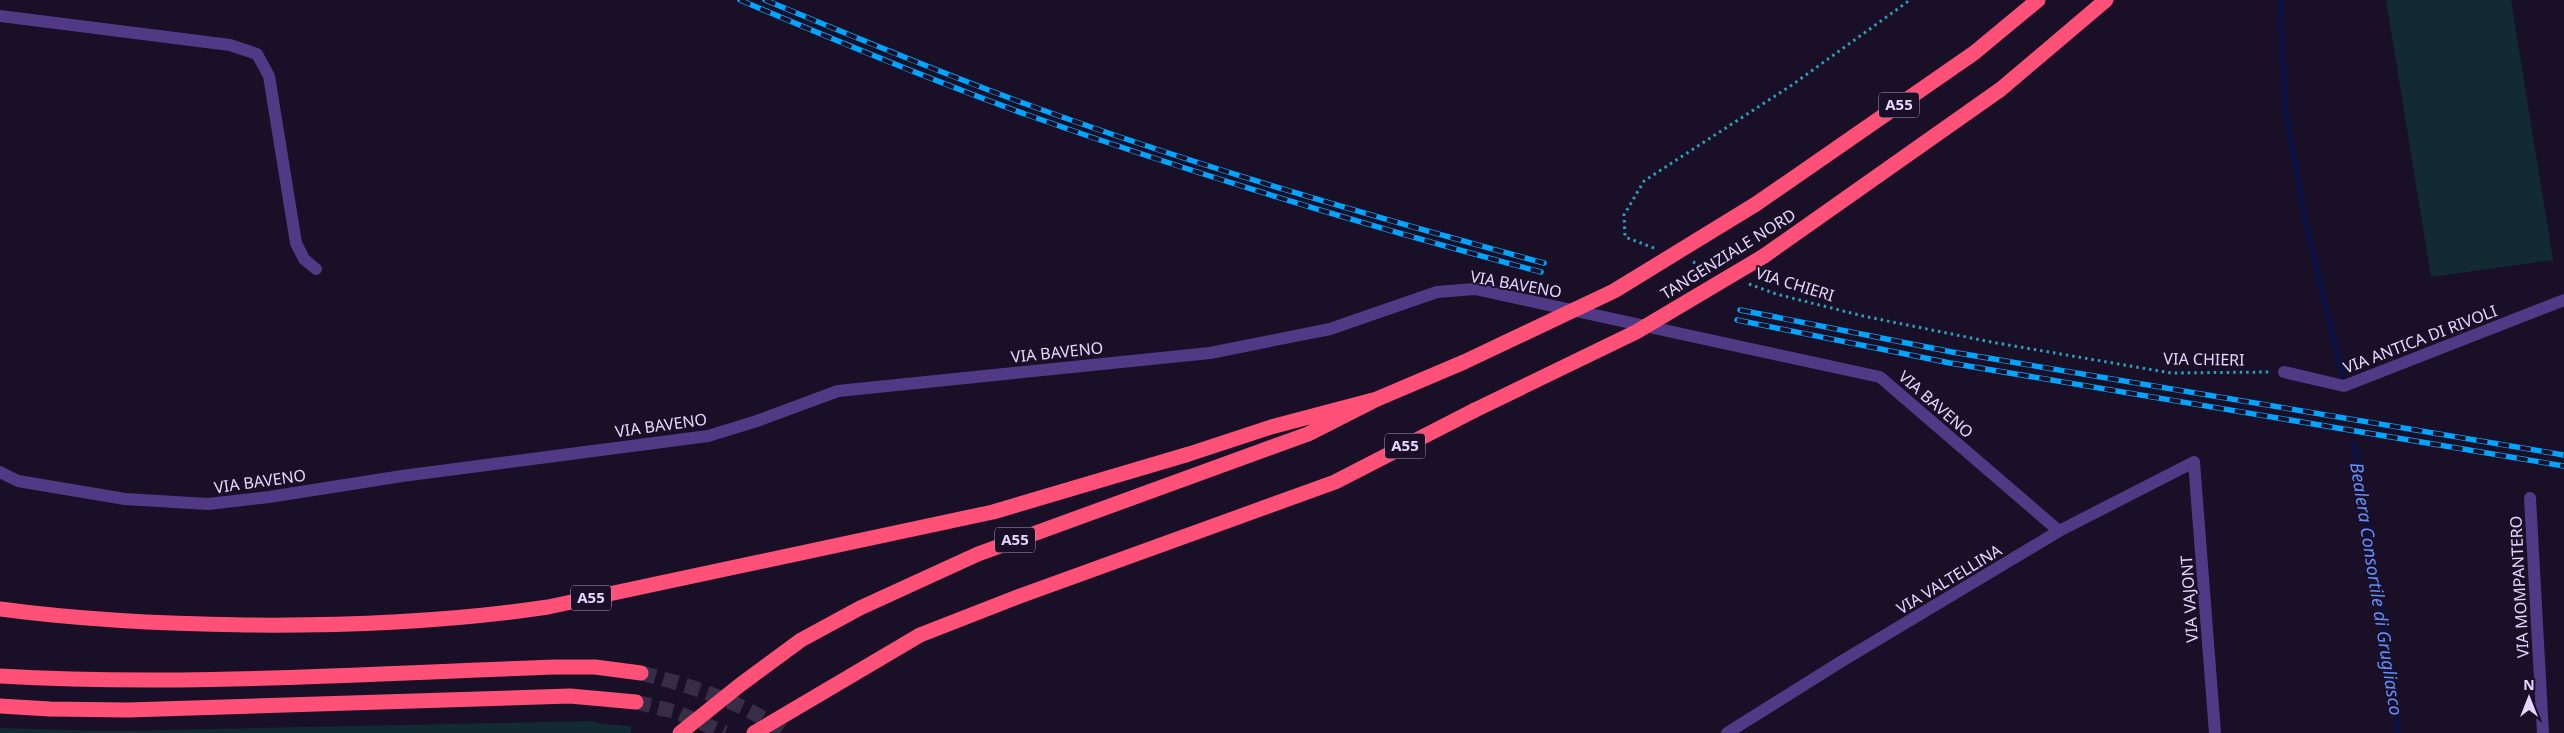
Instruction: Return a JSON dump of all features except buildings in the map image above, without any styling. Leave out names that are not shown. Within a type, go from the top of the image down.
[{"type":"highway","name":"TANGENZIALE NORD","points":[[1377,399],[1464,362],[1614,291],[1756,204],[1974,53],[2038,0]]},
{"type":"highway","name":"TANGENZIALE NORD","points":[[754,733],[920,636],[1020,596],[1335,482],[1475,410],[1636,332],[1764,256],[2001,88],[2106,0]]},
{"type":"highway","name":"A55","points":[[0,610],[106,620],[330,626],[481,617],[548,607],[993,512],[1182,457],[1270,427],[1377,399]]},
{"type":"highway","name":"A55","points":[[680,733],[801,640],[860,608],[978,554],[1308,434],[1377,399]]},
{"type":"highway","points":[[0,676],[66,680],[203,678],[558,667],[595,667],[641,672]]},
{"type":"highway","points":[[0,706],[128,710],[570,696],[636,702]]},
{"type":"street","points":[[0,16],[230,45],[257,54],[269,76],[299,251],[304,259],[316,269]]},
{"type":"street","name":"VIA BAVENO","points":[[0,472],[18,481],[125,499],[208,504],[260,498],[402,476],[708,436],[757,421],[838,391],[1210,353],[1330,330],[1437,292],[1475,289],[1880,376],[2058,531]]},
{"type":"street","name":"VIA ANTICA DI RIVOLI","points":[[2284,372],[2344,386],[2564,300]]},
{"type":"street","name":"VIA VALTELLINA","points":[[1727,733],[2058,531],[2194,462]]},
{"type":"street","name":"VIA VAJONT","points":[[2194,462],[2215,733]]},
{"type":"street","name":"VIA MOMPANTERO","points":[[2530,498],[2544,733]]},
{"type":"path","points":[[1661,250],[1625,237],[1624,215],[1644,181],[1792,85],[1910,0]]},
{"type":"path","points":[[1687,260],[1714,270]]},
{"type":"path","name":"VIA CHIERI","points":[[1740,280],[1776,294],[1863,316],[1990,342],[2171,373],[2284,372]]},
{"type":"shaded area","points":[[2386,0],[2511,0],[2553,260],[2431,277]]},
{"type":"shaded area","points":[[593,721],[601,724],[631,726],[631,733],[0,733],[0,728],[111,731]]},
{"type":"waterway","name":"Bealera Consortile di Grugliasco","points":[[2280,0],[2285,106],[2305,221],[2343,377]]},
{"type":"waterway","name":"Bealera Consortile di Grugliasco","points":[[2354,444],[2385,632],[2398,733]]},
{"type":"tunnel","points":[[641,673],[716,696],[752,712],[786,733]]},
{"type":"tunnel","points":[[636,702],[676,712],[725,733]]},
{"type":"railway","points":[[740,0],[989,101],[1152,158],[1281,198],[1541,272]]},
{"type":"railway","points":[[765,0],[895,54],[1090,127],[1284,189],[1544,263]]},
{"type":"railway","points":[[1740,310],[1952,352],[2564,455]]},
{"type":"railway","points":[[1737,320],[1950,363],[2564,466]]}]
